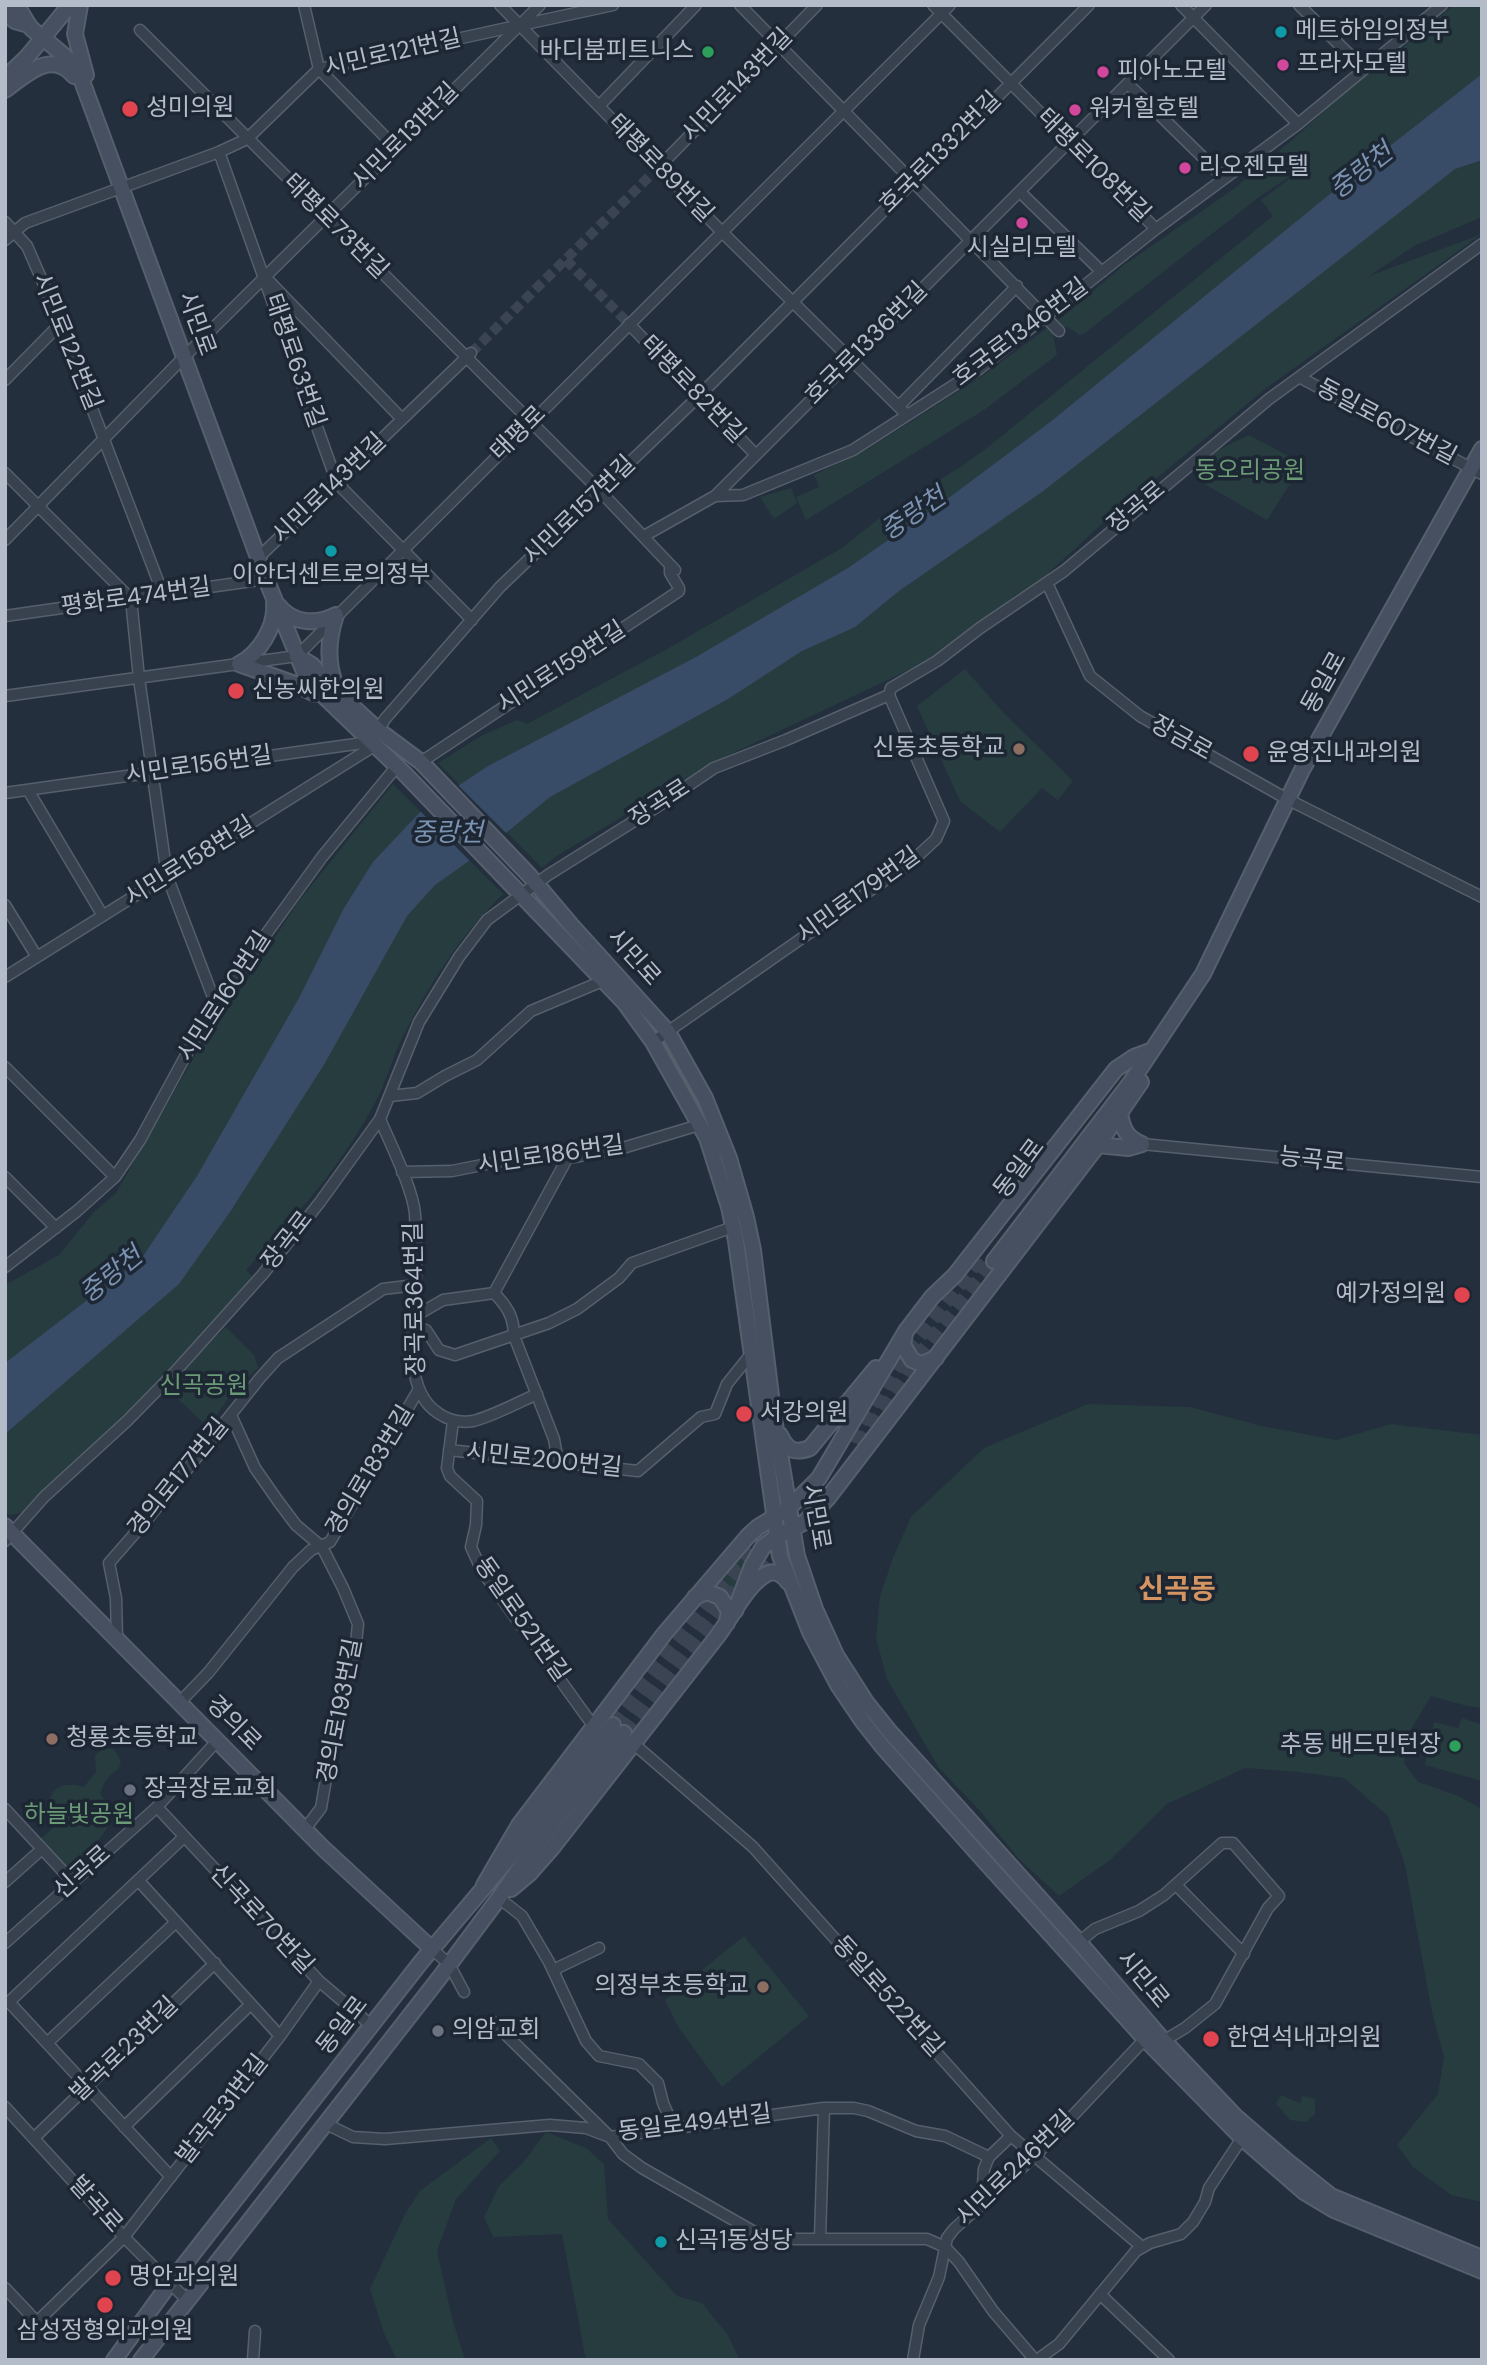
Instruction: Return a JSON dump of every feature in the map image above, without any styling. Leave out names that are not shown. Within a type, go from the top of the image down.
[{"type":"street","name":"시민로","points":[[15,5],[22,11],[29,25],[79,73],[258,558],[308,681],[332,696],[588,967],[605,980],[641,1023],[676,1079],[707,1138],[718,1168],[733,1227],[779,1556],[810,1632],[838,1685],[881,1746],[1242,2138],[1304,2192],[1334,2210],[1482,2271]]},
{"type":"street","points":[[5,78],[70,5]]},
{"type":"street","points":[[80,5],[75,25],[76,46],[94,114]]},
{"type":"street","points":[[304,5],[318,69],[395,147]]},
{"type":"street","name":"태평로89번길","points":[[500,5],[722,232],[907,415]]},
{"type":"street","name":"시민로131번길","points":[[5,540],[184,357],[540,5]]},
{"type":"street","name":"시민로121번길","points":[[121,187],[219,152],[247,139],[318,69],[613,5]]},
{"type":"street","name":"태평로89번길","points":[[598,106],[696,5]]},
{"type":"street","points":[[740,5],[1059,331]]},
{"type":"street","name":"시민로143번길","points":[[659,167],[817,5]]},
{"type":"street","name":"태평로108번길","points":[[933,5],[1156,229]]},
{"type":"street","name":"태평로","points":[[297,656],[950,5]]},
{"type":"street","name":"호국로1332번길","points":[[792,301],[1090,5]]},
{"type":"street","points":[[1181,5],[1297,124]]},
{"type":"street","name":"호국로1336번길","points":[[715,496],[1206,5]]},
{"type":"street","name":"호국로1346번길","points":[[644,536],[715,496],[743,495],[853,450],[979,369],[1156,229],[1297,124],[1442,5]]},
{"type":"street","points":[[1307,8],[1364,69]]},
{"type":"street","name":"시민로","points":[[5,13],[15,22],[29,25]]},
{"type":"street","name":"태평로73번길","points":[[140,30],[325,217],[468,356],[530,423],[673,567]]},
{"type":"street","points":[[5,90],[33,68],[46,64],[60,66],[74,76],[94,114]]},
{"type":"street","points":[[1128,83],[1224,178]]},
{"type":"street","name":"태평로63번길","points":[[219,152],[337,483],[472,620]]},
{"type":"street","points":[[5,240],[25,223],[121,187]]},
{"type":"street","points":[[1020,192],[1102,272]]},
{"type":"street","name":"시민로122번길","points":[[5,222],[27,246],[60,324],[163,594]]},
{"type":"street","name":"장곡로","points":[[8,1533],[160,1388],[262,1274],[320,1202],[380,1119],[419,1022],[459,957],[487,920],[519,891],[533,879],[714,768],[889,695],[891,688],[937,661],[1047,583],[1269,399],[1482,244]]},
{"type":"street","name":"시민로143번길","points":[[265,277],[402,419]]},
{"type":"street","points":[[898,406],[1017,286]]},
{"type":"street","name":"시민로157번길","points":[[374,739],[385,719],[500,587],[698,397],[792,301]]},
{"type":"street","points":[[5,380],[60,324]]},
{"type":"street","name":"태평로82번길","points":[[629,324],[756,455]]},
{"type":"street","name":"시민로143번길","points":[[258,558],[468,356]]},
{"type":"street","name":"동일로607번길","points":[[1301,378],[1476,472]]},
{"type":"street","name":"동일로","points":[[989,1257],[1121,1074],[1150,1051],[1203,974],[1287,799],[1476,472],[1482,450]]},
{"type":"street","points":[[5,473],[131,598],[139,678],[167,876],[216,1005]]},
{"type":"street","name":"시민로159번길","points":[[421,762],[679,591],[670,573],[673,567]]},
{"type":"street","name":"평화로474번길","points":[[5,617],[266,579]]},
{"type":"street","name":"장금로","points":[[1047,583],[1090,676],[1140,716],[1287,799],[1482,897]]},
{"type":"street","points":[[274,599],[281,609],[296,619],[322,621],[336,615]]},
{"type":"street","points":[[239,664],[248,659],[260,645],[273,618],[274,599]]},
{"type":"street","points":[[239,664],[332,696],[331,631],[336,615]]},
{"type":"street","points":[[5,696],[297,656]]},
{"type":"street","name":"시민로179번길","points":[[653,1042],[911,862],[936,839],[944,821],[889,695]]},
{"type":"street","name":"시민로","points":[[374,739],[421,762],[533,879],[668,1032],[705,1098],[729,1158],[753,1250],[773,1412],[799,1562],[836,1655],[866,1702],[1079,1942],[1154,2042],[1235,2116],[1331,2196],[1482,2258]]},
{"type":"street","name":"시민로156번길","points":[[5,793],[374,739]]},
{"type":"street","name":"시민로158번길","points":[[5,977],[167,876],[374,739]]},
{"type":"street","name":"시민로160번길","points":[[5,1266],[56,1228],[115,1177],[140,1140],[216,1005],[321,857],[400,769]]},
{"type":"street","points":[[28,790],[103,916]]},
{"type":"street","points":[[5,905],[37,957]]},
{"type":"street","points":[[390,1096],[417,1093],[477,1060],[531,1011],[605,980]]},
{"type":"street","points":[[735,1611],[763,1547],[812,1516],[828,1498],[1098,1145],[1137,1090],[1149,1066],[1150,1051],[1134,1057],[1116,1069],[955,1275],[932,1297],[810,1448],[795,1452],[787,1448],[773,1412]]},
{"type":"street","points":[[5,1067],[115,1177]]},
{"type":"street","points":[[1120,1114],[1122,1129],[1130,1139],[1142,1144]]},
{"type":"street","name":"장곡로364번길","points":[[380,1119],[415,1210],[412,1322],[413,1358],[419,1390],[427,1406],[453,1420]]},
{"type":"street","name":"시민로186번길","points":[[402,1172],[452,1171],[512,1159],[568,1157],[626,1147],[699,1125]]},
{"type":"street","points":[[1098,1145],[1128,1149],[1142,1144]]},
{"type":"street","name":"능곡로","points":[[1142,1144],[1482,1177]]},
{"type":"street","points":[[494,1293],[568,1157]]},
{"type":"street","points":[[5,1177],[56,1228]]},
{"type":"street","points":[[494,1293],[443,1300],[412,1322],[426,1330],[439,1350],[455,1355],[549,1323],[577,1309],[619,1278],[632,1263],[733,1227]]},
{"type":"street","name":"경의로177번길","points":[[117,1639],[116,1598],[109,1563],[278,1358],[383,1289],[415,1284]]},
{"type":"street","points":[[494,1293],[514,1323],[513,1336],[554,1439],[558,1462]]},
{"type":"street","points":[[906,1331],[903,1345],[912,1360],[924,1363],[938,1357]]},
{"type":"street","points":[[484,1885],[513,1833],[693,1599],[748,1536],[789,1508],[819,1478],[906,1331]]},
{"type":"street","name":"시민로200번길","points":[[449,1450],[638,1471],[701,1417],[715,1414],[727,1384],[751,1354]]},
{"type":"street","name":"경의로183번길","points":[[180,1703],[208,1673],[293,1567],[311,1550],[330,1542],[419,1390]]},
{"type":"street","points":[[449,1450],[453,1420],[473,1420],[537,1394]]},
{"type":"street","name":"경의로193번길","points":[[231,1415],[255,1468],[296,1525],[323,1547],[358,1624],[356,1643],[336,1721],[321,1808],[304,1829]]},
{"type":"street","name":"동일로521번길","points":[[449,1450],[447,1468],[450,1476],[477,1501],[476,1525],[471,1547],[482,1571],[594,1727]]},
{"type":"street","name":"경의로","points":[[8,1533],[117,1639],[304,1829],[432,1949]]},
{"type":"street","points":[[624,1734],[726,1625],[757,1582],[771,1573],[784,1576],[794,1594]]},
{"type":"street","points":[[693,1599],[708,1592],[720,1597],[729,1611],[726,1625]]},
{"type":"street","name":"동일로","points":[[114,2360],[170,2283],[484,1885],[624,1734]]},
{"type":"street","name":"동일로","points":[[141,2360],[499,1898],[530,1873],[552,1848],[624,1734]]},
{"type":"street","name":"동일로522번길","points":[[624,1734],[753,1847],[1011,2136],[1142,2247]]},
{"type":"street","name":"신곡로","points":[[5,1943],[157,1807],[217,1741]]},
{"type":"street","name":"신곡로70번길","points":[[157,1807],[319,1981],[372,2026]]},
{"type":"street","points":[[5,1809],[73,1882]]},
{"type":"street","points":[[171,2178],[9,2002],[184,1837]]},
{"type":"street","name":"시민로246번길","points":[[913,2360],[919,2325],[939,2277],[947,2238],[954,2229],[1154,2042],[1185,2028],[1215,2004],[1268,1909],[1279,1896],[1233,1843],[1222,1843],[1176,1885]]},
{"type":"street","points":[[5,1882],[42,1849]]},
{"type":"street","points":[[138,1880],[280,2036]]},
{"type":"street","points":[[1079,1942],[1095,1929],[1148,1907],[1176,1885],[1244,1954]]},
{"type":"street","points":[[499,1898],[522,1916],[553,1970],[586,2041],[599,2056],[639,2064],[658,2083],[663,2104],[674,2128]]},
{"type":"street","points":[[47,2043],[176,1922]]},
{"type":"street","points":[[553,1970],[599,1948]]},
{"type":"street","points":[[432,1949],[449,1965],[464,1992]]},
{"type":"street","name":"발곡로23번길","points":[[34,2138],[215,1963]]},
{"type":"street","name":"발곡로31번길","points":[[5,2288],[37,2322],[124,2237],[280,2036],[319,1981]]},
{"type":"street","points":[[124,2127],[251,2004]]},
{"type":"street","points":[[492,2021],[610,2137],[623,2154],[642,2168],[764,2237],[927,2239],[945,2247],[959,2262],[993,2311],[1036,2360],[1059,2344],[1136,2251],[1181,2234],[1193,2222],[1205,2202],[1209,2188],[1242,2138]]},
{"type":"street","name":"발곡로","points":[[5,2107],[124,2237],[187,2300]]},
{"type":"street","points":[[820,2239],[824,2108]]},
{"type":"street","name":"동일로494번길","points":[[324,2123],[353,2137],[385,2139],[550,2125],[586,2128],[610,2137],[824,2108],[854,2108],[916,2131],[945,2136],[989,2157]]},
{"type":"street","points":[[982,2203],[984,2169],[989,2157],[1011,2136]]},
{"type":"street","points":[[1100,2294],[1169,2360]]},
{"type":"street","points":[[253,2360],[255,2331]]},
{"type":"green space","points":[[1454,5],[1482,5],[1482,217],[1414,246],[1369,276],[1482,234],[1269,386],[1107,519],[1041,580],[1017,594],[932,659],[714,762],[558,855],[542,868],[438,763],[481,736],[517,720],[527,724],[667,649],[842,548],[886,513],[988,447],[1273,216],[1261,200],[1310,163],[1259,197],[1085,333],[1080,335],[1067,327],[1061,327],[1053,334],[1057,355],[984,410],[806,520],[796,497],[819,487],[814,475],[868,449],[985,374],[1061,318],[1124,265],[1235,188],[1359,80],[1374,71]]},
{"type":"green space","name":"동오리공원","points":[[1249,435],[1303,464],[1267,520],[1194,478],[1214,452]]},
{"type":"green space","points":[[791,488],[797,503],[774,519],[760,497]]},
{"type":"green space","points":[[965,669],[1001,710],[1073,781],[1058,800],[1042,788],[1000,832],[960,801],[917,706]]},
{"type":"green space","points":[[393,784],[503,894],[471,928],[431,985],[408,1026],[381,1091],[365,1121],[318,1188],[246,1270],[253,1277],[140,1402],[24,1512],[9,1515],[5,1511],[5,1285],[59,1255],[94,1212],[116,1193],[204,1040],[299,901]]},
{"type":"green space","name":"신곡공원","points":[[226,1327],[254,1355],[258,1368],[230,1395],[207,1426],[165,1387]]},
{"type":"green space","points":[[1088,1404],[1190,1407],[1262,1426],[1336,1440],[1391,1424],[1482,1435],[1482,1708],[1431,1696],[1409,1733],[1404,1763],[1418,1782],[1456,1795],[1482,1809],[1482,2202],[1451,2195],[1413,2167],[1397,2145],[1438,2094],[1444,2057],[1432,2012],[1405,1865],[1388,1816],[1344,1778],[1245,1768],[1167,1804],[1109,1861],[1059,1896],[1019,1859],[981,1812],[939,1768],[887,1679],[876,1638],[880,1596],[911,1517],[984,1448]]},
{"type":"green space","points":[[746,1549],[751,1553],[731,1602],[713,1586]]},
{"type":"green space","name":"추동 배드민턴장","points":[[1462,1718],[1482,1725],[1482,1781],[1425,1765],[1434,1722],[1458,1728]]},
{"type":"green space","name":"하늘빛공원","points":[[104,1748],[113,1749],[121,1763],[105,1781],[100,1794],[110,1808],[110,1821],[101,1837],[67,1871],[39,1840],[53,1828],[49,1809],[52,1794],[64,1785],[84,1787],[96,1772],[95,1755]]},
{"type":"green space","points":[[744,1936],[809,2016],[722,2087],[679,2028],[665,2000]]},
{"type":"green space","points":[[1281,2095],[1300,2103],[1302,2096],[1315,2099],[1315,2114],[1306,2122],[1290,2120],[1276,2104]]},
{"type":"green space","points":[[546,2132],[586,2148],[604,2164],[608,2219],[677,2296],[702,2303],[727,2334],[740,2360],[586,2360],[562,2234],[493,2237],[484,2217],[499,2186],[523,2163]]},
{"type":"green space","points":[[491,2138],[500,2151],[456,2199],[437,2251],[452,2318],[465,2360],[397,2360],[384,2333],[370,2289],[405,2214],[420,2191]]},
{"type":"water","name":"중랑천","points":[[1482,74],[1482,160],[1455,169],[1042,492],[899,591],[855,627],[802,651],[728,699],[550,797],[490,846],[435,885],[407,916],[325,1063],[230,1212],[179,1284],[5,1434],[5,1363],[141,1259],[197,1176],[299,998],[344,908],[373,862],[422,810],[488,766],[696,657],[848,568],[1049,423],[1368,163]]},
{"type":"pier","points":[[456,783],[509,836],[472,863],[418,809]]},
{"type":"tunnel","points":[[471,353],[659,167]]},
{"type":"tunnel","points":[[566,260],[629,324]]},
{"type":"tunnel","points":[[849,1440],[898,1364],[983,1254]]},
{"type":"tunnel","points":[[860,1446],[921,1353],[994,1261]]},
{"type":"tunnel","points":[[613,1725],[723,1583],[782,1520]]},
{"type":"tunnel","points":[[624,1733],[719,1608],[785,1537]]},
{"type":"place","name":"메트하임의정부","points":[[1281,32]]},
{"type":"place","name":"바디붐피트니스","points":[[708,52]]},
{"type":"place","name":"프라자모텔","points":[[1283,65]]},
{"type":"place","name":"피아노모텔","points":[[1103,72]]},
{"type":"place","name":"성미의원","points":[[130,109]]},
{"type":"place","name":"워커힐호텔","points":[[1075,110]]},
{"type":"place","name":"리오젠모텔","points":[[1185,168]]},
{"type":"place","name":"시실리모텔","points":[[1022,223]]},
{"type":"place","name":"이안더센트로의정부","points":[[331,551]]},
{"type":"place","name":"신농씨한의원","points":[[236,691]]},
{"type":"place","name":"신동초등학교","points":[[1019,749]]},
{"type":"place","name":"윤영진내과의원","points":[[1251,754]]},
{"type":"place","name":"예가정의원","points":[[1462,1295]]},
{"type":"place","name":"서강의원","points":[[744,1414]]},
{"type":"place","name":"청룡초등학교","points":[[52,1739]]},
{"type":"place","name":"추동 배드민턴장","points":[[1455,1746]]},
{"type":"place","name":"장곡장로교회","points":[[130,1790]]},
{"type":"place","name":"의정부초등학교","points":[[763,1987]]},
{"type":"place","name":"의암교회","points":[[438,2031]]},
{"type":"place","name":"한연석내과의원","points":[[1211,2039]]},
{"type":"place","name":"신곡1동성당","points":[[661,2242]]},
{"type":"place","name":"명안과의원","points":[[113,2278]]},
{"type":"place","name":"삼성정형외과의원","points":[[105,2305]]},
{"type":"district","name":"신곡동","points":[[1177,1591]]}]
